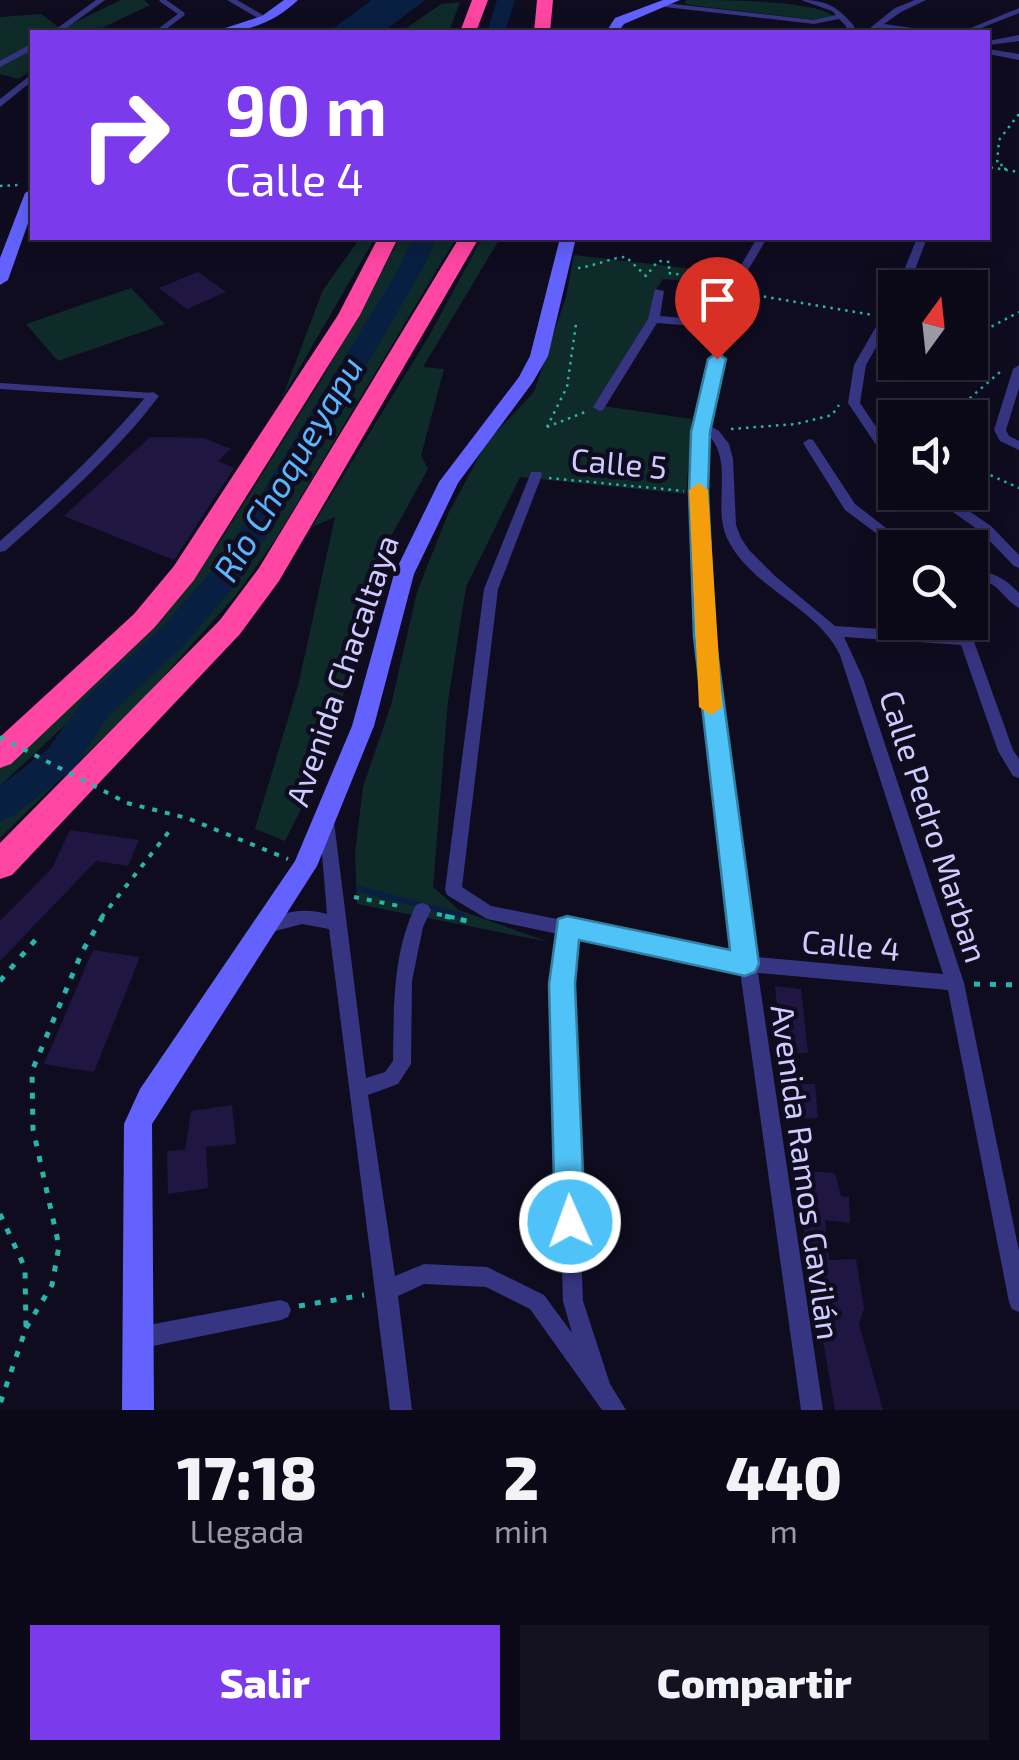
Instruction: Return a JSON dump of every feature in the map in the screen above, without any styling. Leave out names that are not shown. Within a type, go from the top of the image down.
[{"type":"highway","points":[[469,30],[480,0]]},
{"type":"highway","points":[[542,30],[545,0]]},
{"type":"highway","points":[[0,756],[144,621],[184,573],[349,315],[387,240]]},
{"type":"highway","points":[[0,865],[230,626],[260,588],[468,240]]},
{"type":"street","points":[[59,30],[101,0]]},
{"type":"street","points":[[231,0],[266,19]]},
{"type":"street","points":[[227,30],[266,19],[292,0]]},
{"type":"street","points":[[804,0],[838,13],[850,30]]},
{"type":"street","points":[[613,30],[619,21],[669,2],[814,22],[838,13],[846,0]]},
{"type":"street","points":[[872,30],[922,0]]},
{"type":"street","points":[[970,30],[1019,10]]},
{"type":"street","points":[[878,26],[906,30]]},
{"type":"street","points":[[990,43],[1019,38]]},
{"type":"street","points":[[990,43],[1019,48]]},
{"type":"street","points":[[0,64],[30,47]]},
{"type":"street","points":[[990,52],[1019,57]]},
{"type":"street","points":[[0,104],[30,79]]},
{"type":"street","points":[[0,280],[27,189]]},
{"type":"street","name":"Avenida Chacaltaya","points":[[138,1410],[138,1124],[150,1098],[306,866],[364,726],[404,574],[449,482],[527,378],[539,356],[568,240]]},
{"type":"street","name":"Avenida Ramos Gavilán","points":[[761,240],[735,287],[724,325],[698,492],[706,672],[812,1410]]},
{"type":"street","points":[[909,270],[921,240]]},
{"type":"street","points":[[599,407],[654,319],[660,291]]},
{"type":"street","points":[[654,319],[724,325]]},
{"type":"street","points":[[878,330],[860,365],[854,404],[878,439]]},
{"type":"street","points":[[1012,368],[1000,430],[1004,438],[1019,446]]},
{"type":"street","points":[[0,548],[126,429],[153,396]]},
{"type":"street","name":"Calle Pedro Marban","points":[[709,430],[727,460],[726,510],[735,541],[842,644],[856,678],[955,983],[1019,1302]]},
{"type":"street","points":[[809,443],[850,507],[881,530]]},
{"type":"street","name":"Calle 4","points":[[536,475],[491,589],[454,890],[487,912],[745,964],[955,983]]},
{"type":"street","points":[[958,510],[986,528],[1019,563]]},
{"type":"street","points":[[988,576],[1004,582],[1019,603]]},
{"type":"street","points":[[830,631],[878,634]]},
{"type":"street","points":[[964,640],[1006,751],[1019,772]]},
{"type":"street","points":[[326,815],[357,1090],[388,1290],[400,1410]]},
{"type":"street","points":[[357,1090],[392,1078],[402,1064],[404,981],[411,938],[422,910]]},
{"type":"street","points":[[268,926],[290,917],[311,915],[337,925]]},
{"type":"street","points":[[567,927],[562,984],[572,1301],[600,1388]]},
{"type":"street","points":[[388,1290],[424,1274],[487,1277],[537,1302],[615,1410]]},
{"type":"street","points":[[138,1338],[281,1310]]},
{"type":"lane","points":[[161,30],[182,14],[162,0]]},
{"type":"lane","points":[[0,386],[153,396]]},
{"type":"path","points":[[1005,170],[1006,166],[997,164],[999,140],[1019,114]]},
{"type":"path","points":[[990,167],[1019,172]]},
{"type":"path","points":[[0,186],[27,189]]},
{"type":"path","points":[[562,268],[605,265],[616,256],[626,258],[646,276],[658,261],[670,262],[668,273],[878,316]]},
{"type":"path","points":[[988,328],[1019,312]]},
{"type":"path","points":[[576,324],[567,387],[548,427],[599,407]]},
{"type":"path","points":[[970,400],[1012,368]]},
{"type":"path","points":[[709,430],[810,421],[832,414],[835,406],[854,404]]},
{"type":"path","points":[[988,474],[1019,488]]},
{"type":"path","name":"Calle 5","points":[[536,475],[698,492]]},
{"type":"path","points":[[0,737],[127,803],[187,818],[306,866]]},
{"type":"path","points":[[0,1404],[26,1328],[52,1285],[59,1246],[33,1130],[32,1072],[82,952],[103,914],[171,829]]},
{"type":"path","points":[[0,981],[37,938]]},
{"type":"path","points":[[955,983],[1019,985]]},
{"type":"path","points":[[0,1214],[25,1268],[26,1328]]},
{"type":"path","points":[[281,1310],[388,1290]]},
{"type":"green space","points":[[121,0],[144,0],[150,5],[98,30],[30,30],[30,71],[18,79],[0,74],[0,17],[41,14],[61,29]]},
{"type":"green space","points":[[687,0],[787,4],[834,16],[816,20],[690,5],[684,3]]},
{"type":"green space","points":[[460,2],[450,30],[404,30],[441,4]]},
{"type":"green space","points":[[359,240],[374,240],[282,398],[323,290]]},
{"type":"green space","points":[[399,240],[413,240],[404,263],[228,553],[163,633],[0,786],[0,767],[183,590],[223,537],[322,379]]},
{"type":"green space","points":[[432,240],[455,240],[275,540],[237,594],[148,694],[0,838],[0,812],[187,631],[240,571],[423,265]]},
{"type":"green space","points":[[481,240],[499,240],[423,367],[444,369],[421,456],[428,469],[384,549],[365,604],[343,696],[307,797],[285,841],[255,829],[299,682],[335,517],[312,527],[429,336]]},
{"type":"green space","points":[[574,255],[728,273],[723,284],[663,279],[655,291],[649,317],[596,405],[692,419],[686,494],[520,477],[466,587],[448,701],[433,887],[459,910],[549,942],[357,904],[355,854],[363,787],[391,705],[417,592],[448,514],[486,443],[534,392],[566,297]]},
{"type":"green space","points":[[131,288],[165,324],[58,361],[26,324]]},
{"type":"water","points":[[372,0],[425,0],[386,30],[331,30]]},
{"type":"building","points":[[198,272],[226,292],[187,309],[159,288]]},
{"type":"building","points":[[150,437],[204,438],[231,449],[218,461],[234,468],[174,560],[64,516]]},
{"type":"building","points":[[70,830],[139,840],[128,866],[96,861],[0,961],[0,921],[52,868]]},
{"type":"building","points":[[93,950],[140,957],[94,1072],[44,1064]]},
{"type":"building","points":[[775,986],[801,989],[808,1053],[782,1053]]},
{"type":"building","points":[[789,1084],[815,1084],[818,1118],[795,1119]]},
{"type":"building","points":[[232,1105],[236,1144],[206,1147],[208,1188],[168,1194],[167,1151],[185,1150],[191,1111]]},
{"type":"building","points":[[798,1170],[835,1173],[841,1196],[849,1197],[850,1223],[825,1220],[829,1260],[856,1259],[864,1308],[859,1324],[883,1410],[835,1410],[802,1219]]},
{"type":"waterway","name":"Río Choqueyapu","points":[[497,30],[506,0]]},
{"type":"waterway","name":"Río Choqueyapu","points":[[0,806],[61,759],[96,708],[174,635],[232,568],[413,265],[423,240]]},
{"type":"waterway","points":[[359,889],[462,916]]},
{"type":"slow traffic","points":[[699,490],[706,672],[711,707]]},
{"type":"route","points":[[570,1222],[562,984],[567,927],[745,964],[704,636],[698,492],[700,432],[717,359]]}]
